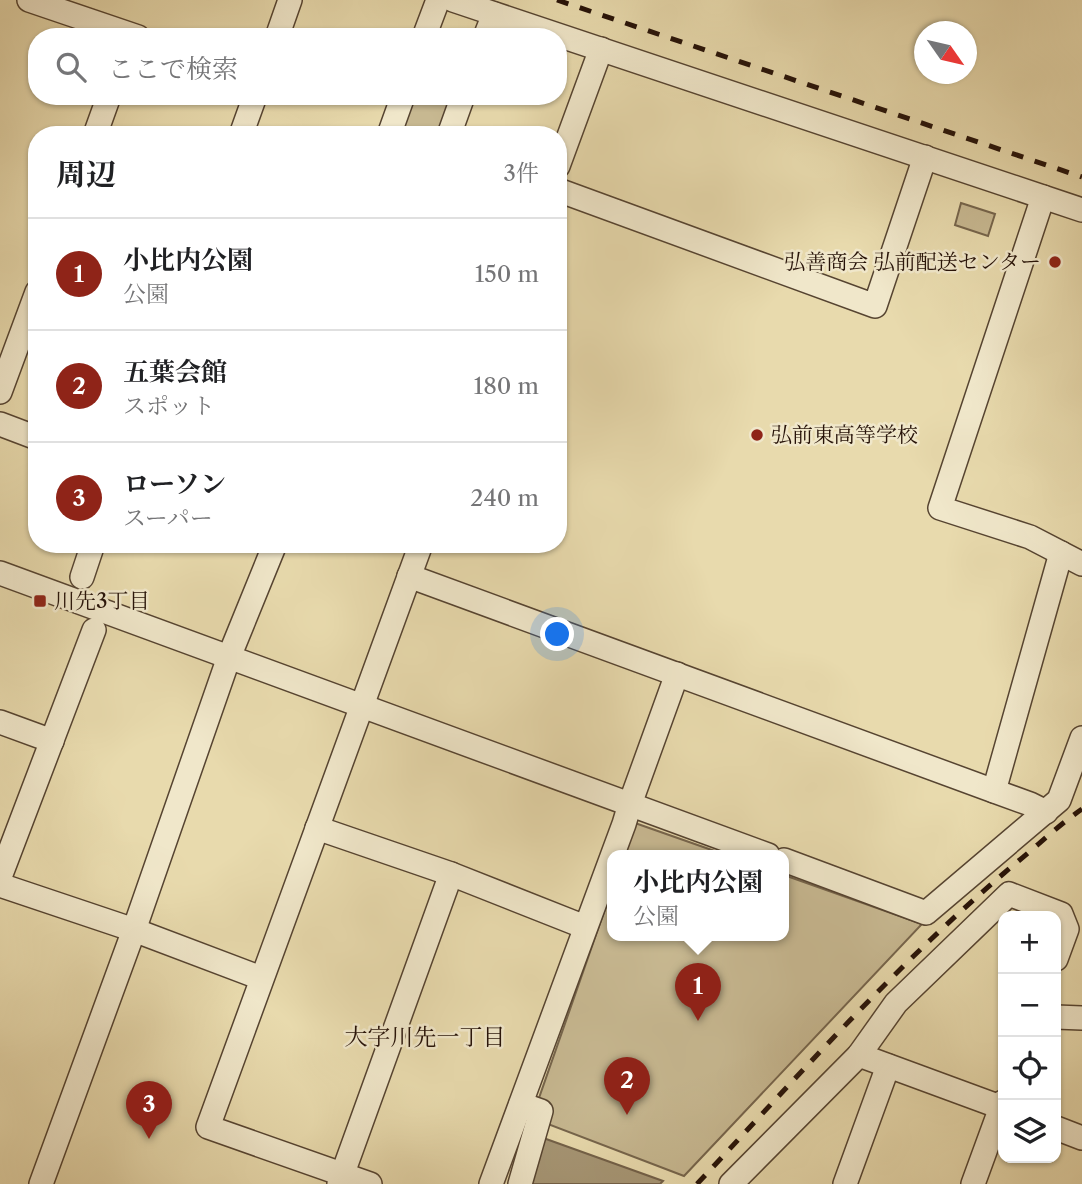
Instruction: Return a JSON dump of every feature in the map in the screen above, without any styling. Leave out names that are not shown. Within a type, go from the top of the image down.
[{"type":"street","points":[[29,0],[111,28]]},
{"type":"street","points":[[280,28],[290,0]]},
{"type":"street","points":[[427,28],[438,0]]},
{"type":"street","points":[[453,0],[536,28]]},
{"type":"street","points":[[489,28],[494,14]]},
{"type":"street","points":[[567,39],[1082,210]]},
{"type":"street","points":[[567,142],[601,50]]},
{"type":"street","points":[[98,126],[106,105]]},
{"type":"street","points":[[244,126],[252,105]]},
{"type":"street","points":[[392,126],[400,105]]},
{"type":"street","points":[[452,126],[460,105]]},
{"type":"street","points":[[567,193],[875,306],[925,158]]},
{"type":"street","points":[[1043,197],[940,508],[1030,537],[1082,564]]},
{"type":"street","points":[[0,391],[4,366],[28,312]]},
{"type":"street","points":[[0,424],[28,435]]},
{"type":"street","points":[[82,577],[90,553]]},
{"type":"street","points":[[41,1184],[134,930],[229,657],[271,553]]},
{"type":"street","points":[[370,1184],[340,1179],[208,1127],[418,553]]},
{"type":"street","points":[[993,791],[1061,553]]},
{"type":"street","points":[[0,573],[754,850]]},
{"type":"street","points":[[409,576],[1046,812]]},
{"type":"street","points":[[0,877],[94,630]]},
{"type":"street","points":[[614,850],[677,674]]},
{"type":"street","points":[[0,722],[52,741]]},
{"type":"street","points":[[789,862],[926,913],[1059,800],[1082,738]]},
{"type":"street","points":[[317,828],[451,874],[585,927]]},
{"type":"street","points":[[491,1184],[607,869]]},
{"type":"street","points":[[340,1179],[451,874]]},
{"type":"street","points":[[0,885],[134,930],[261,978]]},
{"type":"street","points":[[732,1184],[859,1055],[896,1003],[1009,894],[1053,911]]},
{"type":"street","points":[[1061,914],[1067,929],[1061,945]]},
{"type":"street","points":[[1061,1017],[1082,1018]]},
{"type":"street","points":[[859,1055],[998,1104]]},
{"type":"street","points":[[845,1184],[888,1066]]},
{"type":"street","points":[[520,1184],[541,1111],[521,1104]]},
{"type":"street","points":[[973,1184],[998,1119]]},
{"type":"street","points":[[1061,1130],[1082,1138]]},
{"type":"shaded area","points":[[410,105],[450,105],[442,126],[402,126]]},
{"type":"shaded area","points":[[961,203],[995,214],[988,236],[955,225]]},
{"type":"shaded area","points":[[635,823],[712,850],[626,850]]},
{"type":"shaded area","points":[[789,877],[922,924],[684,1176],[532,1118],[607,903],[607,941],[789,941]]},
{"type":"shaded area","points":[[535,1135],[663,1181],[660,1184],[516,1184]]},
{"type":"railway","points":[[557,0],[1082,177]]},
{"type":"railway","points":[[697,1184],[891,978],[973,900],[1082,809]]},
{"type":"place","name":"弘善商会 弘前配送センター","points":[[1055,262]]},
{"type":"place","name":"弘前東高等学校","points":[[757,435]]},
{"type":"place","name":"川先3丁目","points":[[40,601]]},
{"type":"place","name":"小比内公園","points":[[698,1021]]},
{"type":"place","name":"五葉会館","points":[[627,1115]]},
{"type":"place","name":"ローソン","points":[[149,1139]]},
{"type":"district","name":"大字川先一丁目","points":[[425,1037]]}]
